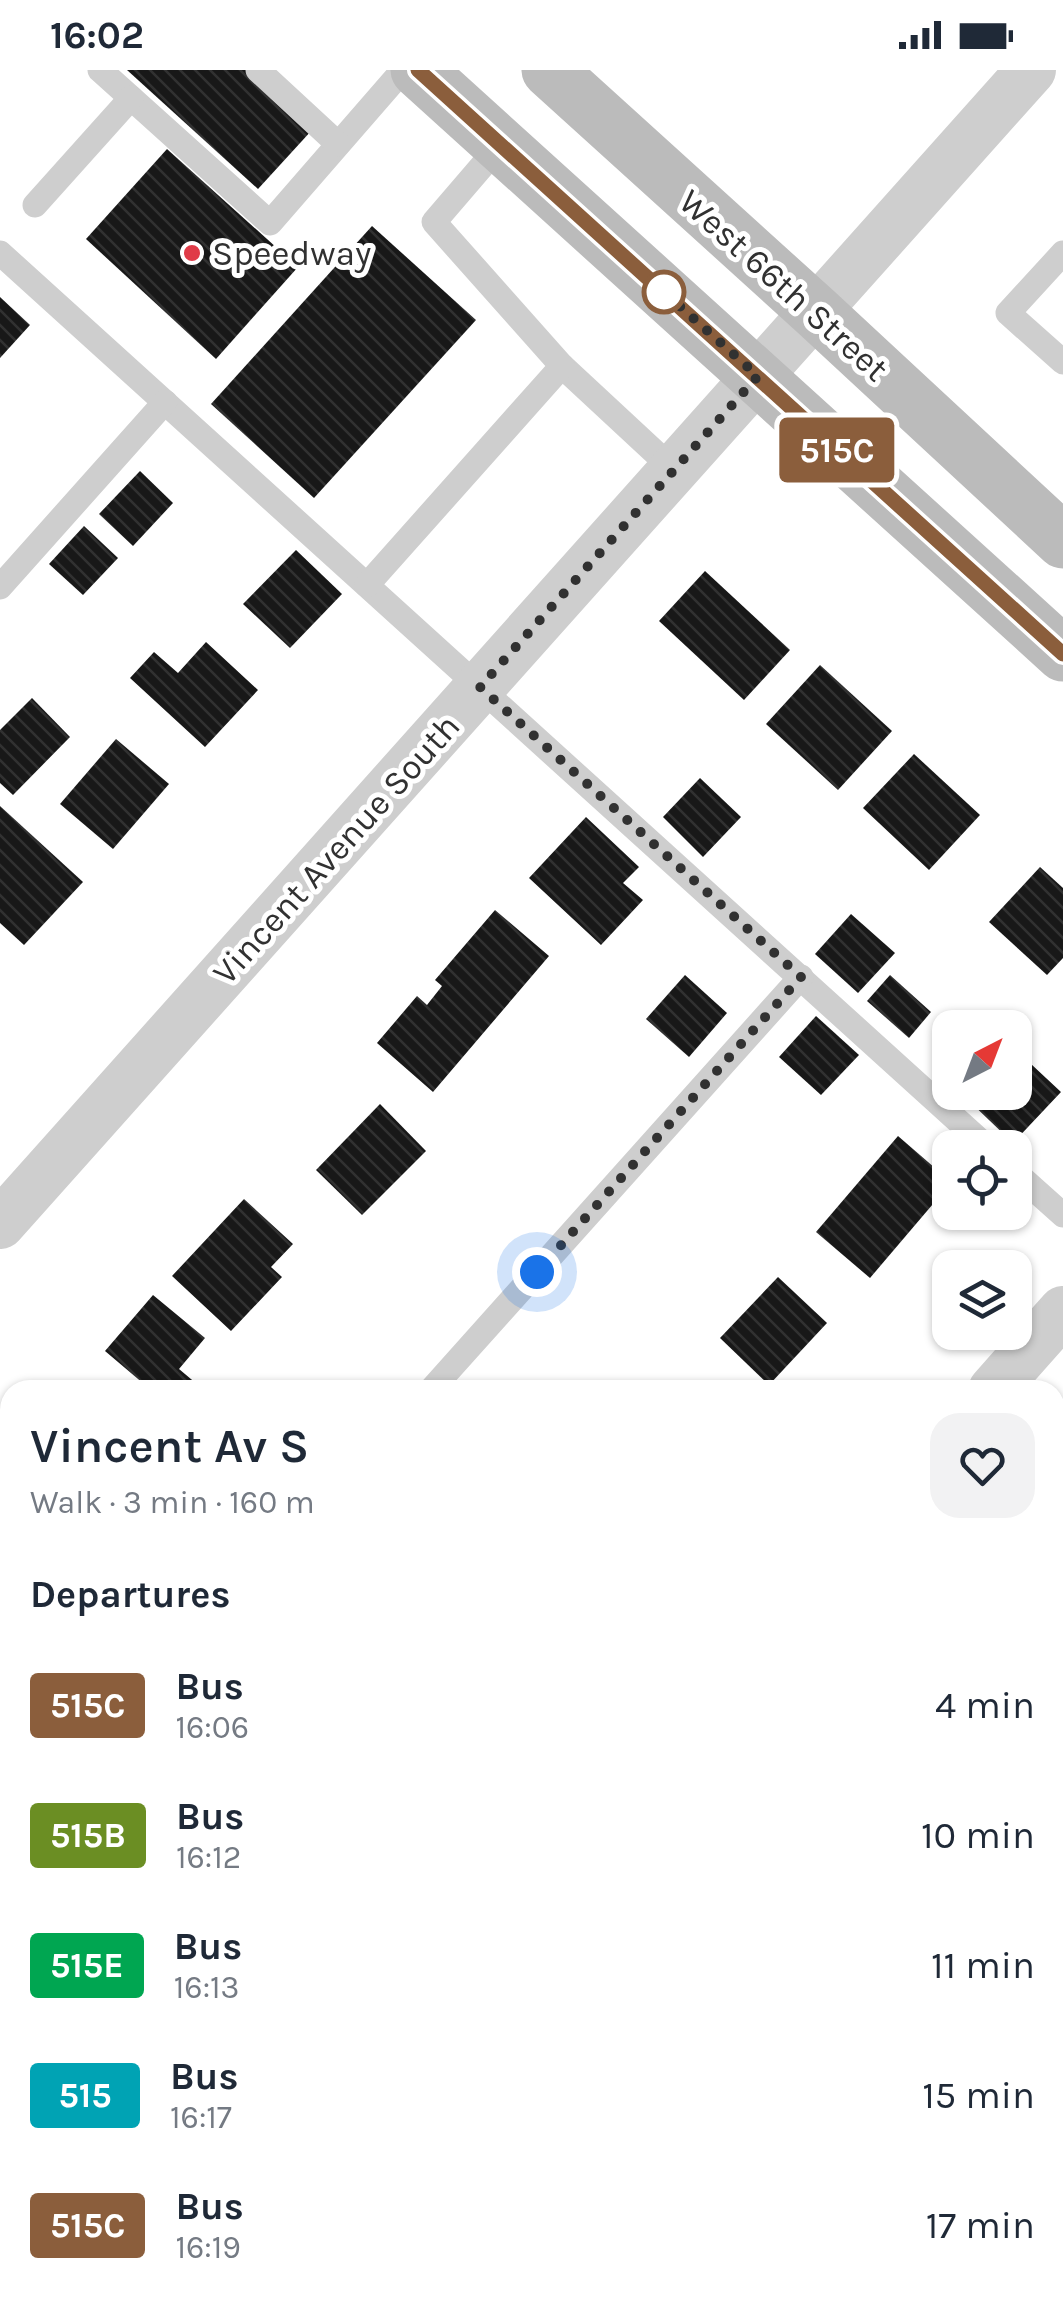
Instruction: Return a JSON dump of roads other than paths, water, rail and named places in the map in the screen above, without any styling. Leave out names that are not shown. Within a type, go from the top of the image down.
[{"type":"main road","points":[[418,70],[1063,654]]},
{"type":"main road","name":"West 66th Street","points":[[549,70],[1063,541]]},
{"type":"street","name":"Vincent Avenue South","points":[[0,1224],[1032,70]]},
{"type":"street","points":[[1002,1380],[1063,1311]]},
{"type":"lane","points":[[100,70],[270,222],[403,70]]},
{"type":"lane","points":[[258,70],[338,144]]},
{"type":"lane","points":[[35,206],[131,98]]},
{"type":"lane","points":[[501,144],[434,222],[562,366],[674,470]]},
{"type":"lane","points":[[1062,359],[1008,313],[1063,252]]},
{"type":"lane","points":[[0,253],[968,1130]]},
{"type":"lane","points":[[367,585],[562,366]]},
{"type":"lane","points":[[0,587],[165,402]]},
{"type":"lane","points":[[440,1380],[801,977]]},
{"type":"lane","points":[[1032,1187],[1063,1215]]},
{"type":"place","name":"Speedway","points":[[192,253]]}]
